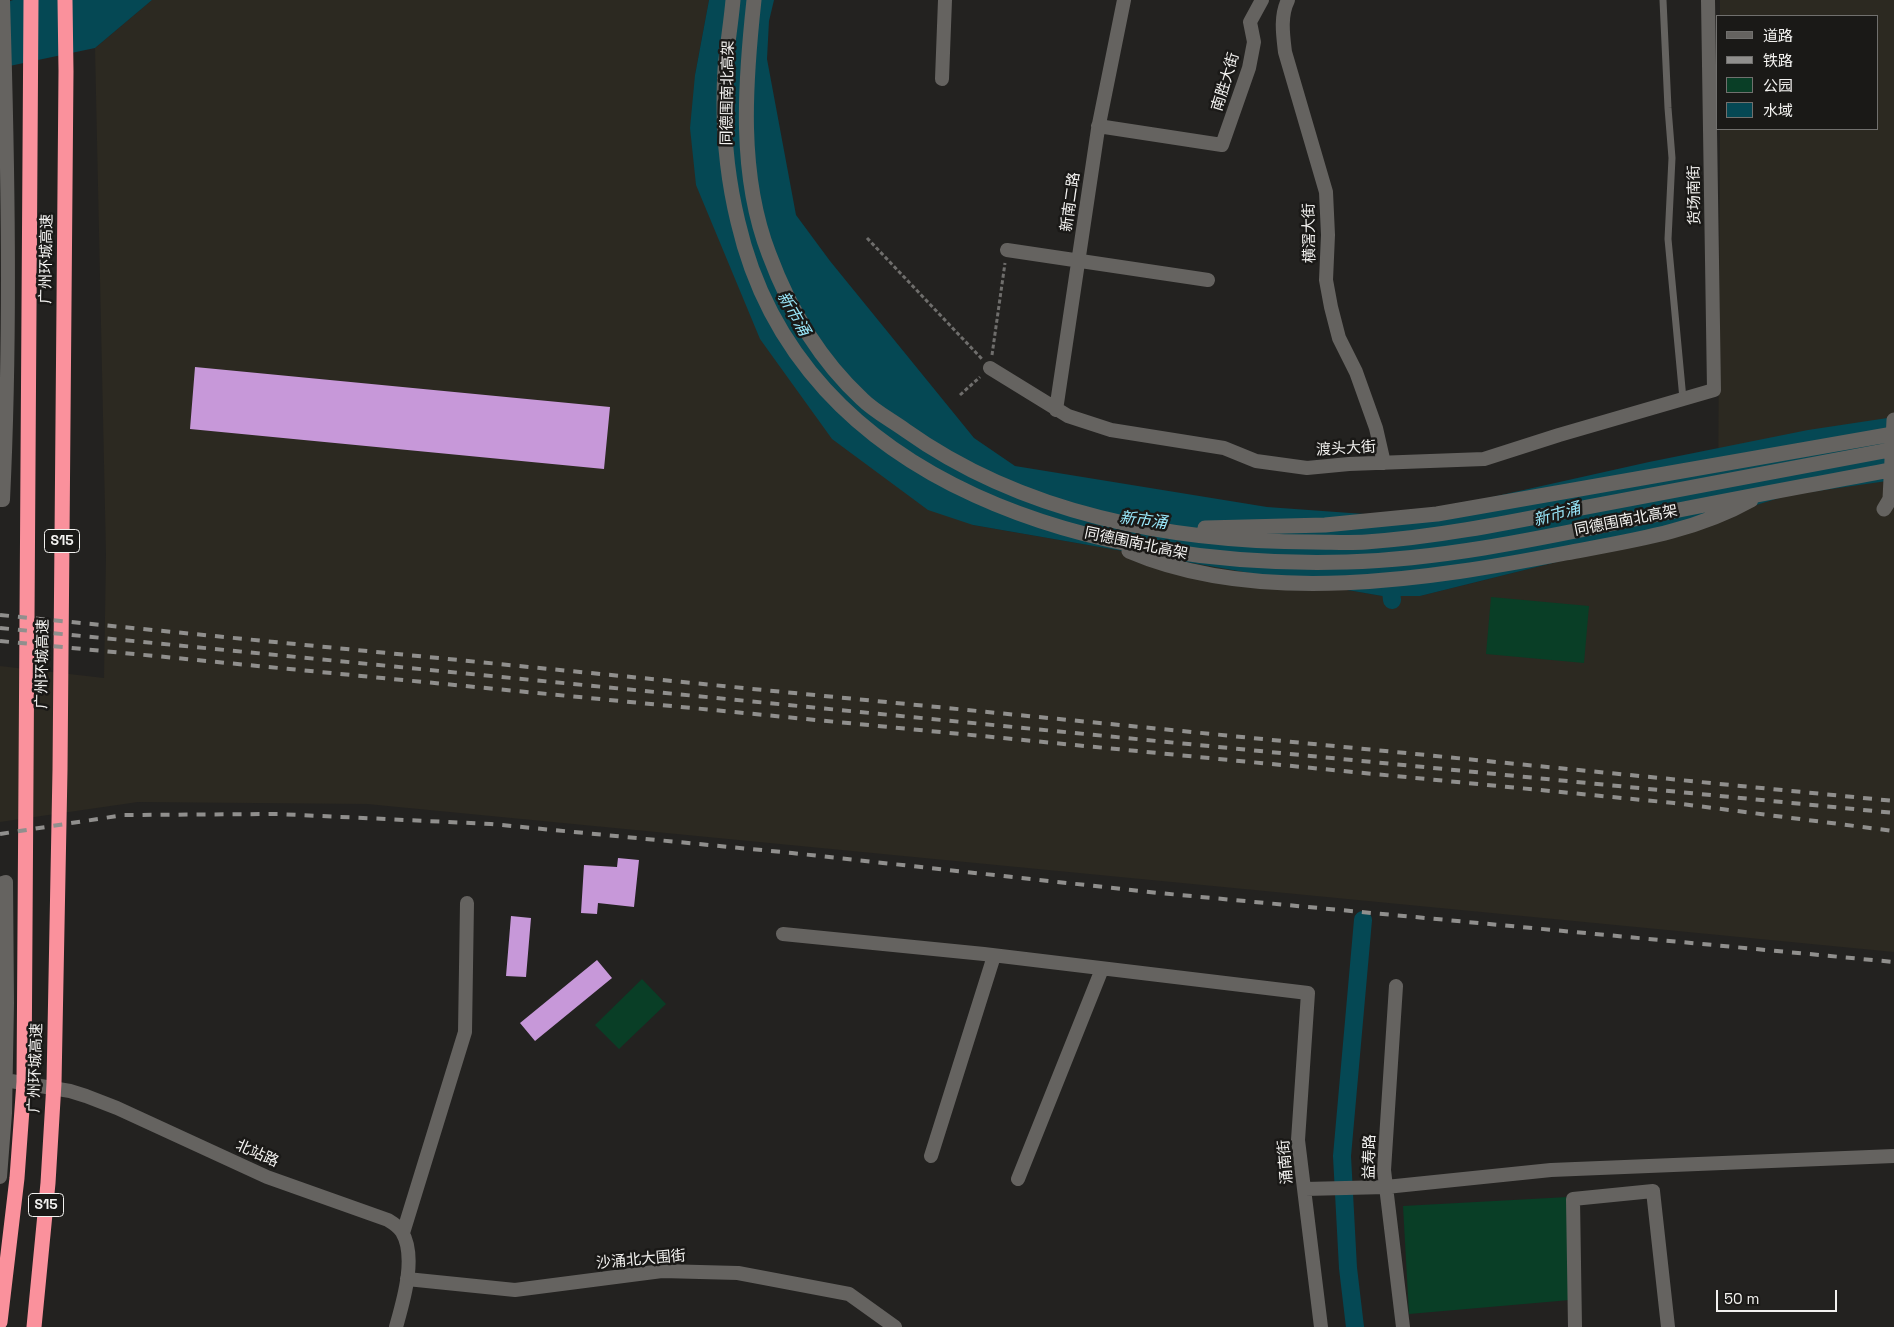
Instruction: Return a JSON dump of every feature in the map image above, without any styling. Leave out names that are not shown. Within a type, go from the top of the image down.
[{"type":"highway","name":"广州环城高速","points":[[0,1322],[17,1178],[24,1082],[31,0]]},
{"type":"highway","name":"广州环城高速","points":[[34,1327],[48,1183],[54,1073],[60,760],[65,0]]},
{"type":"main road","name":"同德围南北高架","points":[[733,0],[725,70],[725,128],[730,183],[738,225],[761,292],[796,354],[840,406],[867,431],[900,455],[930,473],[1006,509],[1036,520],[1142,547],[1198,556],[1292,562],[1376,560],[1438,554],[1508,544],[1894,469]]},
{"type":"main road","name":"同德围南北高架","points":[[754,0],[747,75],[746,110],[748,148],[755,202],[767,251],[784,290],[804,328],[832,366],[863,400],[920,441],[954,462],[1010,488],[1046,502],[1150,529],[1190,535],[1256,541],[1361,542],[1473,529],[1894,443]]},
{"type":"main road","points":[[1887,504],[1894,443],[1894,420]]},
{"type":"main road","points":[[1093,535],[1148,559],[1178,568],[1250,580],[1347,582],[1442,573],[1502,565],[1673,532],[1730,512],[1755,498],[1802,465],[1894,443]]},
{"type":"main road","points":[[1150,529],[1325,525],[1438,514],[1768,455],[1894,443]]},
{"type":"street","points":[[0,500],[3,500],[6,415],[6,82],[2,0]]},
{"type":"street","points":[[942,79],[945,0]]},
{"type":"street","name":"新南二路","points":[[1056,410],[1098,126],[1124,0]]},
{"type":"street","name":"南胜大街","points":[[1098,126],[1222,145],[1249,68],[1254,42],[1250,22],[1262,0]]},
{"type":"street","name":"横滘大街","points":[[1288,0],[1283,17],[1282,32],[1285,52],[1326,192],[1328,235],[1326,280],[1331,307],[1339,338],[1356,372],[1376,428],[1384,463]]},
{"type":"street","name":"货场南街","points":[[1708,0],[1714,390]]},
{"type":"street","points":[[1007,250],[1208,280]]},
{"type":"street","name":"渡头大街","points":[[990,368],[1056,410],[1068,416],[1111,430],[1224,448],[1256,461],[1307,468],[1484,459],[1714,390]]},
{"type":"street","points":[[0,1177],[5,1080],[3,883]]},
{"type":"street","points":[[396,1327],[407,1279],[408,1252],[403,1233],[465,1032],[468,903]]},
{"type":"street","points":[[782,934],[1102,969],[1018,1179]]},
{"type":"street","points":[[931,1156],[994,956]]},
{"type":"street","name":"涌南街","points":[[1102,969],[1308,993],[1298,1140],[1321,1327]]},
{"type":"street","name":"益寿路","points":[[1396,986],[1384,1170],[1403,1327]]},
{"type":"street","name":"北站路","points":[[5,1080],[70,1091],[86,1096],[267,1177],[388,1220],[403,1233]]},
{"type":"street","points":[[1304,1189],[1386,1187],[1551,1170],[1894,1156]]},
{"type":"street","points":[[1575,1327],[1573,1199],[1653,1191],[1668,1327]]},
{"type":"street","name":"沙涌北大围街","points":[[407,1279],[515,1290],[662,1271],[738,1273],[848,1294],[895,1327]]},
{"type":"lane","points":[[1663,0],[1672,158],[1668,239],[1683,399]]},
{"type":"path","points":[[867,238],[990,368]]},
{"type":"path","points":[[960,395],[990,368],[1007,250]]},
{"type":"shaded area","points":[[152,0],[709,0],[695,75],[973,525],[1382,596],[1420,596],[1621,546],[1718,516],[1720,130],[1879,130],[1879,15],[1720,15],[1720,0],[1894,0],[1894,952],[367,804],[138,802],[0,822],[0,666],[104,678],[106,555],[95,48]]},
{"type":"green space","points":[[1491,597],[1589,606],[1584,663],[1486,654]]},
{"type":"green space","points":[[642,979],[666,1004],[619,1049],[595,1025]]},
{"type":"green space","points":[[1568,1197],[1570,1300],[1409,1314],[1403,1206]]},
{"type":"water","points":[[13,0],[152,0],[95,48],[0,68],[0,5]]},
{"type":"water","name":"新市涌","points":[[709,0],[774,0],[769,21],[767,59],[796,215],[830,261],[974,438],[1015,466],[1267,507],[1392,516],[1479,500],[1649,462],[1808,430],[1894,417],[1894,480],[1789,495],[1621,546],[1420,596],[1382,596],[973,525],[928,510],[832,439],[760,339],[696,185],[690,128],[695,75]]},
{"type":"building","points":[[195,367],[610,407],[604,469],[190,429]]},
{"type":"building","points":[[618,858],[639,860],[634,907],[598,903],[597,914],[581,913],[584,865],[617,867]]},
{"type":"building","points":[[511,916],[531,918],[526,977],[506,976]]},
{"type":"building","points":[[597,960],[612,978],[535,1041],[520,1023]]},
{"type":"waterway","points":[[1389,572],[1392,600]]},
{"type":"waterway","points":[[1355,1327],[1348,1268],[1342,1156],[1363,920]]},
{"type":"railway","points":[[0,615],[1894,801]]},
{"type":"railway","points":[[0,628],[1894,813]]},
{"type":"railway","points":[[0,641],[1674,803],[1894,831]]},
{"type":"railway","points":[[0,834],[124,815],[278,814],[491,824],[792,853],[1159,893],[1894,962]]}]
